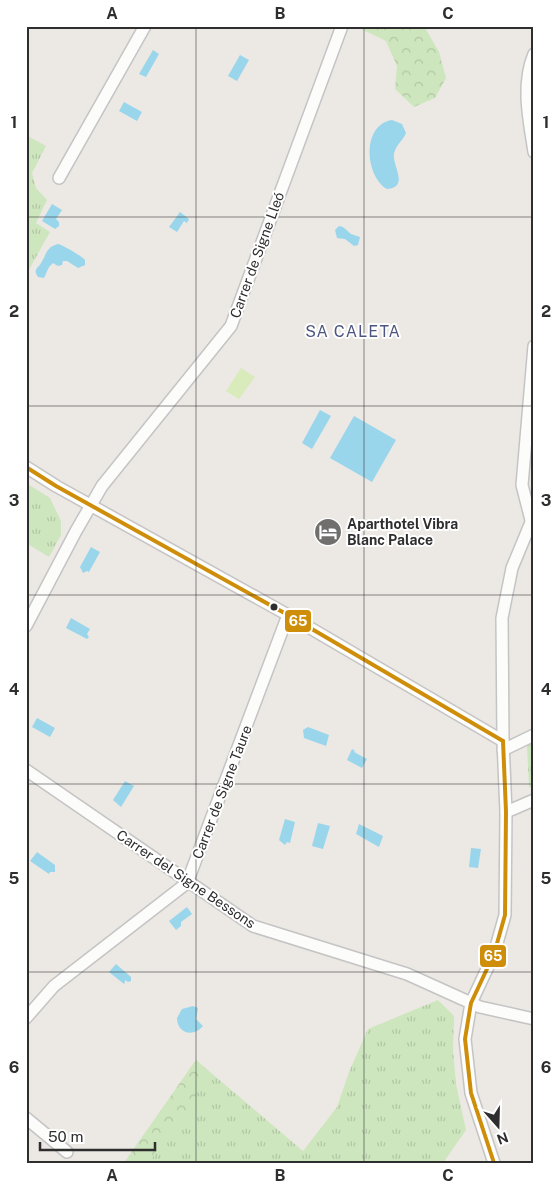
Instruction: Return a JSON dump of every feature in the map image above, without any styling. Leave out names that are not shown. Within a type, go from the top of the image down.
[{"type":"street","points":[[59,178],[145,26]]},
{"type":"street","name":"Carrer de Signe Lleó","points":[[26,626],[102,486],[231,326],[342,26]]},
{"type":"street","points":[[534,54],[530,64],[526,90],[534,152]]},
{"type":"street","points":[[494,1163],[471,1093],[465,1039],[471,1003],[494,954],[505,915],[506,812],[503,746],[502,618],[512,568],[532,517],[522,484],[534,346]]},
{"type":"street","points":[[26,467],[90,505],[288,615],[503,746]]},
{"type":"street","name":"Carrer de Signe Taure","points":[[187,882],[288,615]]},
{"type":"street","points":[[503,746],[534,735]]},
{"type":"street","name":"Carrer del Signe Bessons","points":[[26,770],[252,926],[407,974],[471,1003],[494,1011],[534,1019]]},
{"type":"street","points":[[506,812],[534,800]]},
{"type":"street","points":[[26,1018],[54,986],[187,882]]},
{"type":"street","points":[[26,1118],[67,1152]]},
{"type":"green space","points":[[361,26],[424,26],[439,52],[446,78],[435,98],[414,107],[395,89],[397,66],[386,41],[361,29]]},
{"type":"green space","points":[[26,135],[46,146],[32,173],[36,188],[47,200],[36,223],[50,232],[26,275]]},
{"type":"green space","points":[[241,368],[255,377],[239,399],[226,391]]},
{"type":"green space","points":[[26,483],[50,498],[61,521],[61,535],[49,557],[26,543]]},
{"type":"green space","points":[[534,743],[534,789],[529,787],[527,746]]},
{"type":"green space","points":[[438,1000],[454,1016],[453,1050],[456,1084],[466,1130],[443,1163],[124,1163],[196,1060],[303,1151],[337,1107],[349,1072],[368,1029]]},
{"type":"green space","points":[[196,1060],[207,1070],[187,1117],[172,1126],[149,1163],[124,1163]]},
{"type":"water","points":[[153,50],[159,54],[146,77],[139,74]]},
{"type":"water","points":[[240,55],[249,60],[237,81],[228,76]]},
{"type":"water","points":[[124,102],[142,112],[137,121],[119,111]]},
{"type":"water","points":[[392,120],[402,124],[406,133],[394,154],[399,180],[398,184],[387,189],[380,183],[374,173],[370,152],[371,141],[375,131],[382,124]]},
{"type":"water","points":[[52,204],[62,210],[56,219],[59,222],[59,226],[55,229],[42,221]]},
{"type":"water","points":[[180,212],[189,219],[187,223],[184,221],[177,232],[169,227]]},
{"type":"water","points":[[339,226],[351,234],[360,237],[358,245],[354,246],[345,239],[337,238],[335,230]]},
{"type":"water","points":[[58,244],[83,258],[85,265],[78,268],[67,261],[63,261],[62,265],[58,266],[53,263],[44,278],[38,277],[36,270],[47,251]]},
{"type":"water","points":[[320,410],[331,416],[312,449],[302,443]]},
{"type":"water","points":[[354,416],[396,440],[372,482],[330,458]]},
{"type":"water","points":[[91,547],[100,552],[89,572],[83,573],[80,567]]},
{"type":"water","points":[[71,618],[90,629],[87,639],[66,628]]},
{"type":"water","points":[[37,718],[55,728],[50,737],[32,727]]},
{"type":"water","points":[[308,727],[329,735],[326,746],[304,738],[303,730]]},
{"type":"water","points":[[352,749],[367,759],[362,768],[347,760]]},
{"type":"water","points":[[125,781],[134,786],[121,807],[113,800]]},
{"type":"water","points":[[285,819],[295,822],[290,843],[287,842],[285,845],[279,840]]},
{"type":"water","points":[[318,823],[330,826],[323,849],[312,846]]},
{"type":"water","points":[[359,824],[383,836],[379,847],[356,834]]},
{"type":"water","points":[[471,848],[481,849],[478,868],[469,867]]},
{"type":"water","points":[[37,852],[55,865],[55,872],[50,872],[49,874],[30,861]]},
{"type":"water","points":[[187,907],[192,914],[181,922],[181,926],[176,930],[169,921]]},
{"type":"water","points":[[116,964],[131,977],[131,981],[125,980],[124,984],[109,972]]},
{"type":"water","points":[[193,1006],[198,1008],[196,1019],[203,1026],[199,1030],[190,1033],[180,1027],[177,1018],[182,1009]]},
{"type":"transit line","name":"65","points":[[26,467],[56,486],[288,615],[503,741]]},
{"type":"transit line","name":"65","points":[[494,1163],[471,1093],[465,1039],[471,1003],[494,954],[505,915],[506,812],[503,741]]},
{"type":"place","name":"Aparthotel Vibra Blanc Palace","points":[[328,532]]},
{"type":"district","name":"SA CALETA","points":[[353,331]]}]
